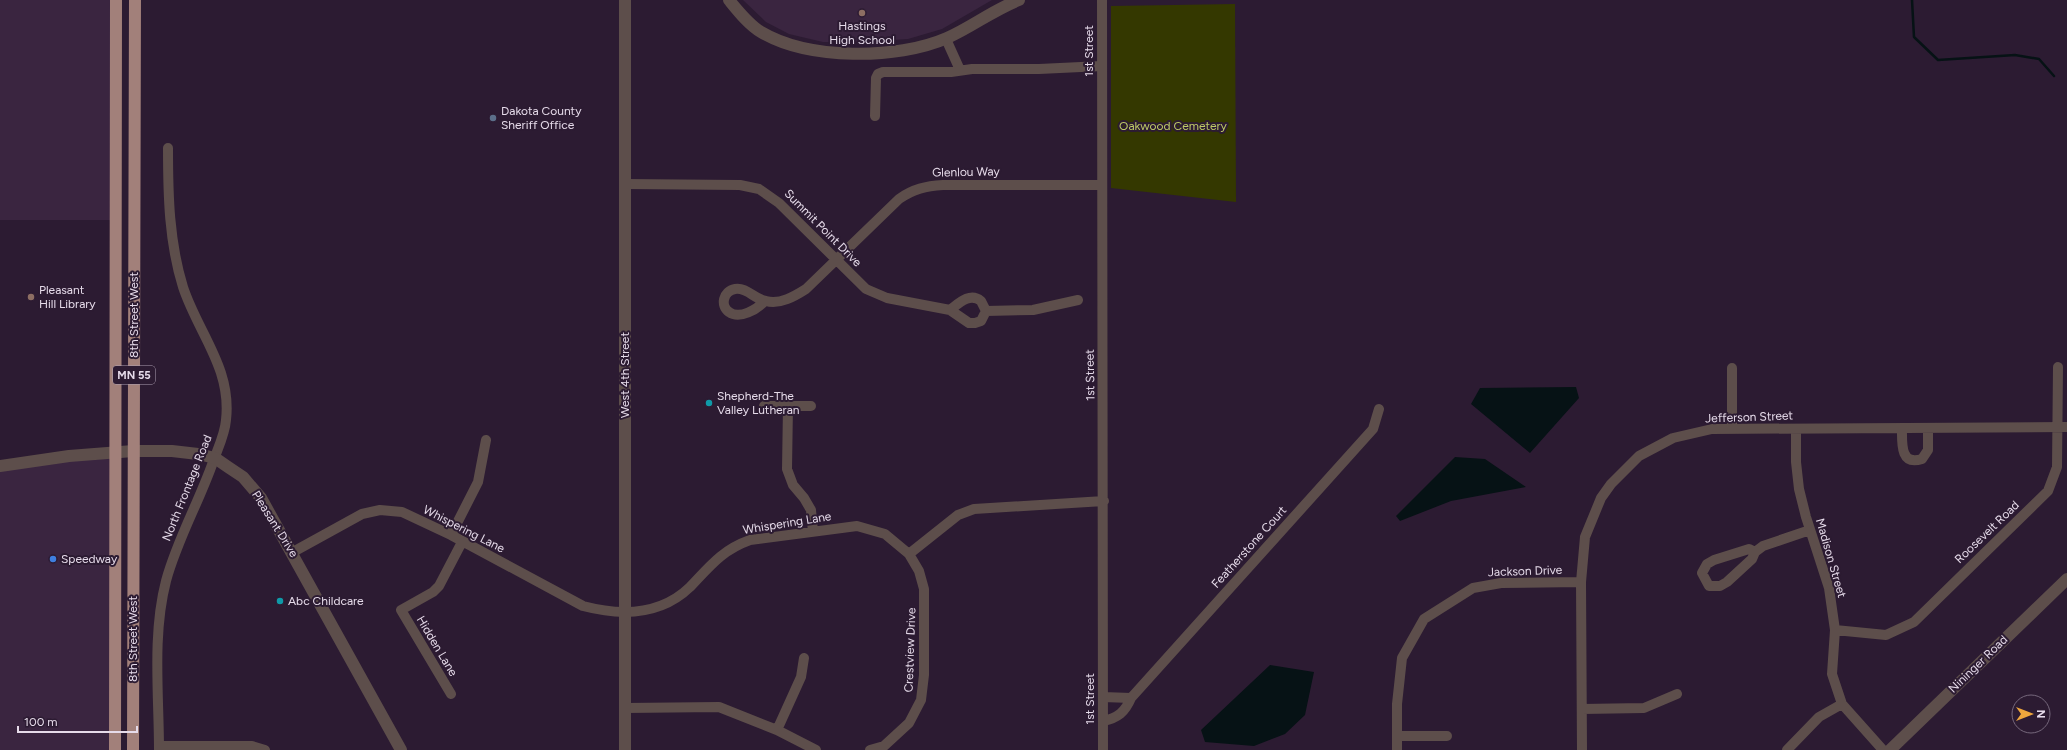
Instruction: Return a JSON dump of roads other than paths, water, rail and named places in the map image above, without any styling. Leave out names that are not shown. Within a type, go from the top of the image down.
[{"type":"highway","name":"8th Street West","points":[[116,0],[116,750]]},
{"type":"highway","name":"8th Street West","points":[[133,750],[135,0]]},
{"type":"street","name":"West 4th Street","points":[[625,0],[625,750]]},
{"type":"street","points":[[729,0],[738,12],[760,32],[785,44],[822,52],[858,53],[909,50],[946,39],[1004,6],[1019,0]]},
{"type":"street","name":"1st Street","points":[[1102,0],[1101,185],[1104,502],[1103,750]]},
{"type":"street","points":[[946,39],[960,70]]},
{"type":"street","points":[[875,116],[876,78],[878,74],[1102,66]]},
{"type":"street","name":"North Frontage Road","points":[[159,748],[159,642],[161,608],[166,581],[176,552],[215,458],[226,420],[227,392],[219,364],[200,327],[184,289],[173,250],[168,181],[168,148]]},
{"type":"street","name":"Summit Point Drive","points":[[625,184],[753,186],[767,193],[779,203],[835,259],[874,294],[887,298],[950,310]]},
{"type":"street","name":"Glenlou Way","points":[[765,301],[777,301],[798,294],[806,289],[835,259],[899,199],[911,191],[927,186],[1101,185]]},
{"type":"street","points":[[972,297],[981,301],[986,311],[981,321],[975,323],[964,320],[950,310],[967,298],[972,297]]},
{"type":"street","points":[[986,311],[1033,310],[1078,300]]},
{"type":"street","name":"Roosevelt Road","points":[[1835,630],[1886,635],[1914,622],[2048,491],[2057,467],[2062,427],[2058,367]]},
{"type":"street","points":[[1732,368],[1732,429]]},
{"type":"street","points":[[764,406],[811,406]]},
{"type":"street","points":[[788,406],[787,469],[790,479],[811,510],[813,532]]},
{"type":"street","name":"Featherstone Court","points":[[1103,720],[1114,719],[1119,716],[1128,706],[1131,698],[1373,429],[1378,409]]},
{"type":"street","name":"Jefferson Street","points":[[1582,750],[1581,582],[1585,537],[1601,498],[1624,469],[1650,449],[1673,438],[1712,429],[2062,427]]},
{"type":"street","points":[[1902,428],[1904,454],[1908,460],[1913,461],[1922,459],[1927,454],[1928,428]]},
{"type":"street","name":"Madison Street","points":[[1796,429],[1798,489],[1829,588],[1835,630],[1832,674],[1842,704],[1883,750]]},
{"type":"street","points":[[451,535],[478,482],[486,440]]},
{"type":"street","name":"Pleasant Drive","points":[[0,466],[69,456],[172,451],[198,454],[215,458],[243,477],[262,498],[401,750]]},
{"type":"street","points":[[909,554],[958,515],[974,510],[1104,502]]},
{"type":"street","name":"Whispering Lane","points":[[293,552],[362,514],[380,510],[402,512],[451,535],[583,606],[602,612],[645,612],[668,603],[688,588],[721,554],[735,545],[750,540],[857,526],[885,534],[909,554]]},
{"type":"street","points":[[1756,552],[1749,549],[1714,560],[1707,564],[1702,573],[1705,580],[1710,586],[1720,586],[1752,559],[1756,552],[1763,546],[1810,530]]},
{"type":"street","name":"Hidden Lane","points":[[451,694],[401,610],[433,592],[439,586],[462,542]]},
{"type":"street","name":"Crestview Drive","points":[[870,750],[884,746],[909,723],[921,700],[924,675],[924,589],[919,572],[909,554]]},
{"type":"street","name":"Nininger Road","points":[[1890,750],[2067,579]]},
{"type":"street","name":"Jackson Drive","points":[[1397,750],[1397,704],[1402,658],[1424,619],[1473,588],[1501,583],[1581,582]]},
{"type":"street","points":[[777,730],[801,677],[804,658]]},
{"type":"street","points":[[1582,709],[1644,708],[1677,694]]},
{"type":"street","points":[[1103,697],[1125,699],[1131,698]]},
{"type":"street","points":[[1787,750],[1819,717],[1842,704]]},
{"type":"street","points":[[625,708],[719,707],[777,730],[816,750]]},
{"type":"street","points":[[1397,736],[1447,736]]},
{"type":"street","points":[[159,748],[252,746],[265,750]]},
{"type":"waterway","points":[[1912,0],[1914,37],[1938,60],[2015,55],[2039,59],[2054,76]]},
{"type":"place","name":"Hastings High School","points":[[862,13]]},
{"type":"place","name":"Dakota County Sheriff Office","points":[[493,118]]},
{"type":"place","name":"Pleasant Hill Library","points":[[31,297]]},
{"type":"place","name":"Shepherd-The Valley Lutheran","points":[[709,403]]},
{"type":"place","name":"Speedway","points":[[53,559]]},
{"type":"place","name":"Abc Childcare","points":[[280,601]]},
{"type":"park label","name":"Oakwood Cemetery","points":[[1173,126]]}]
